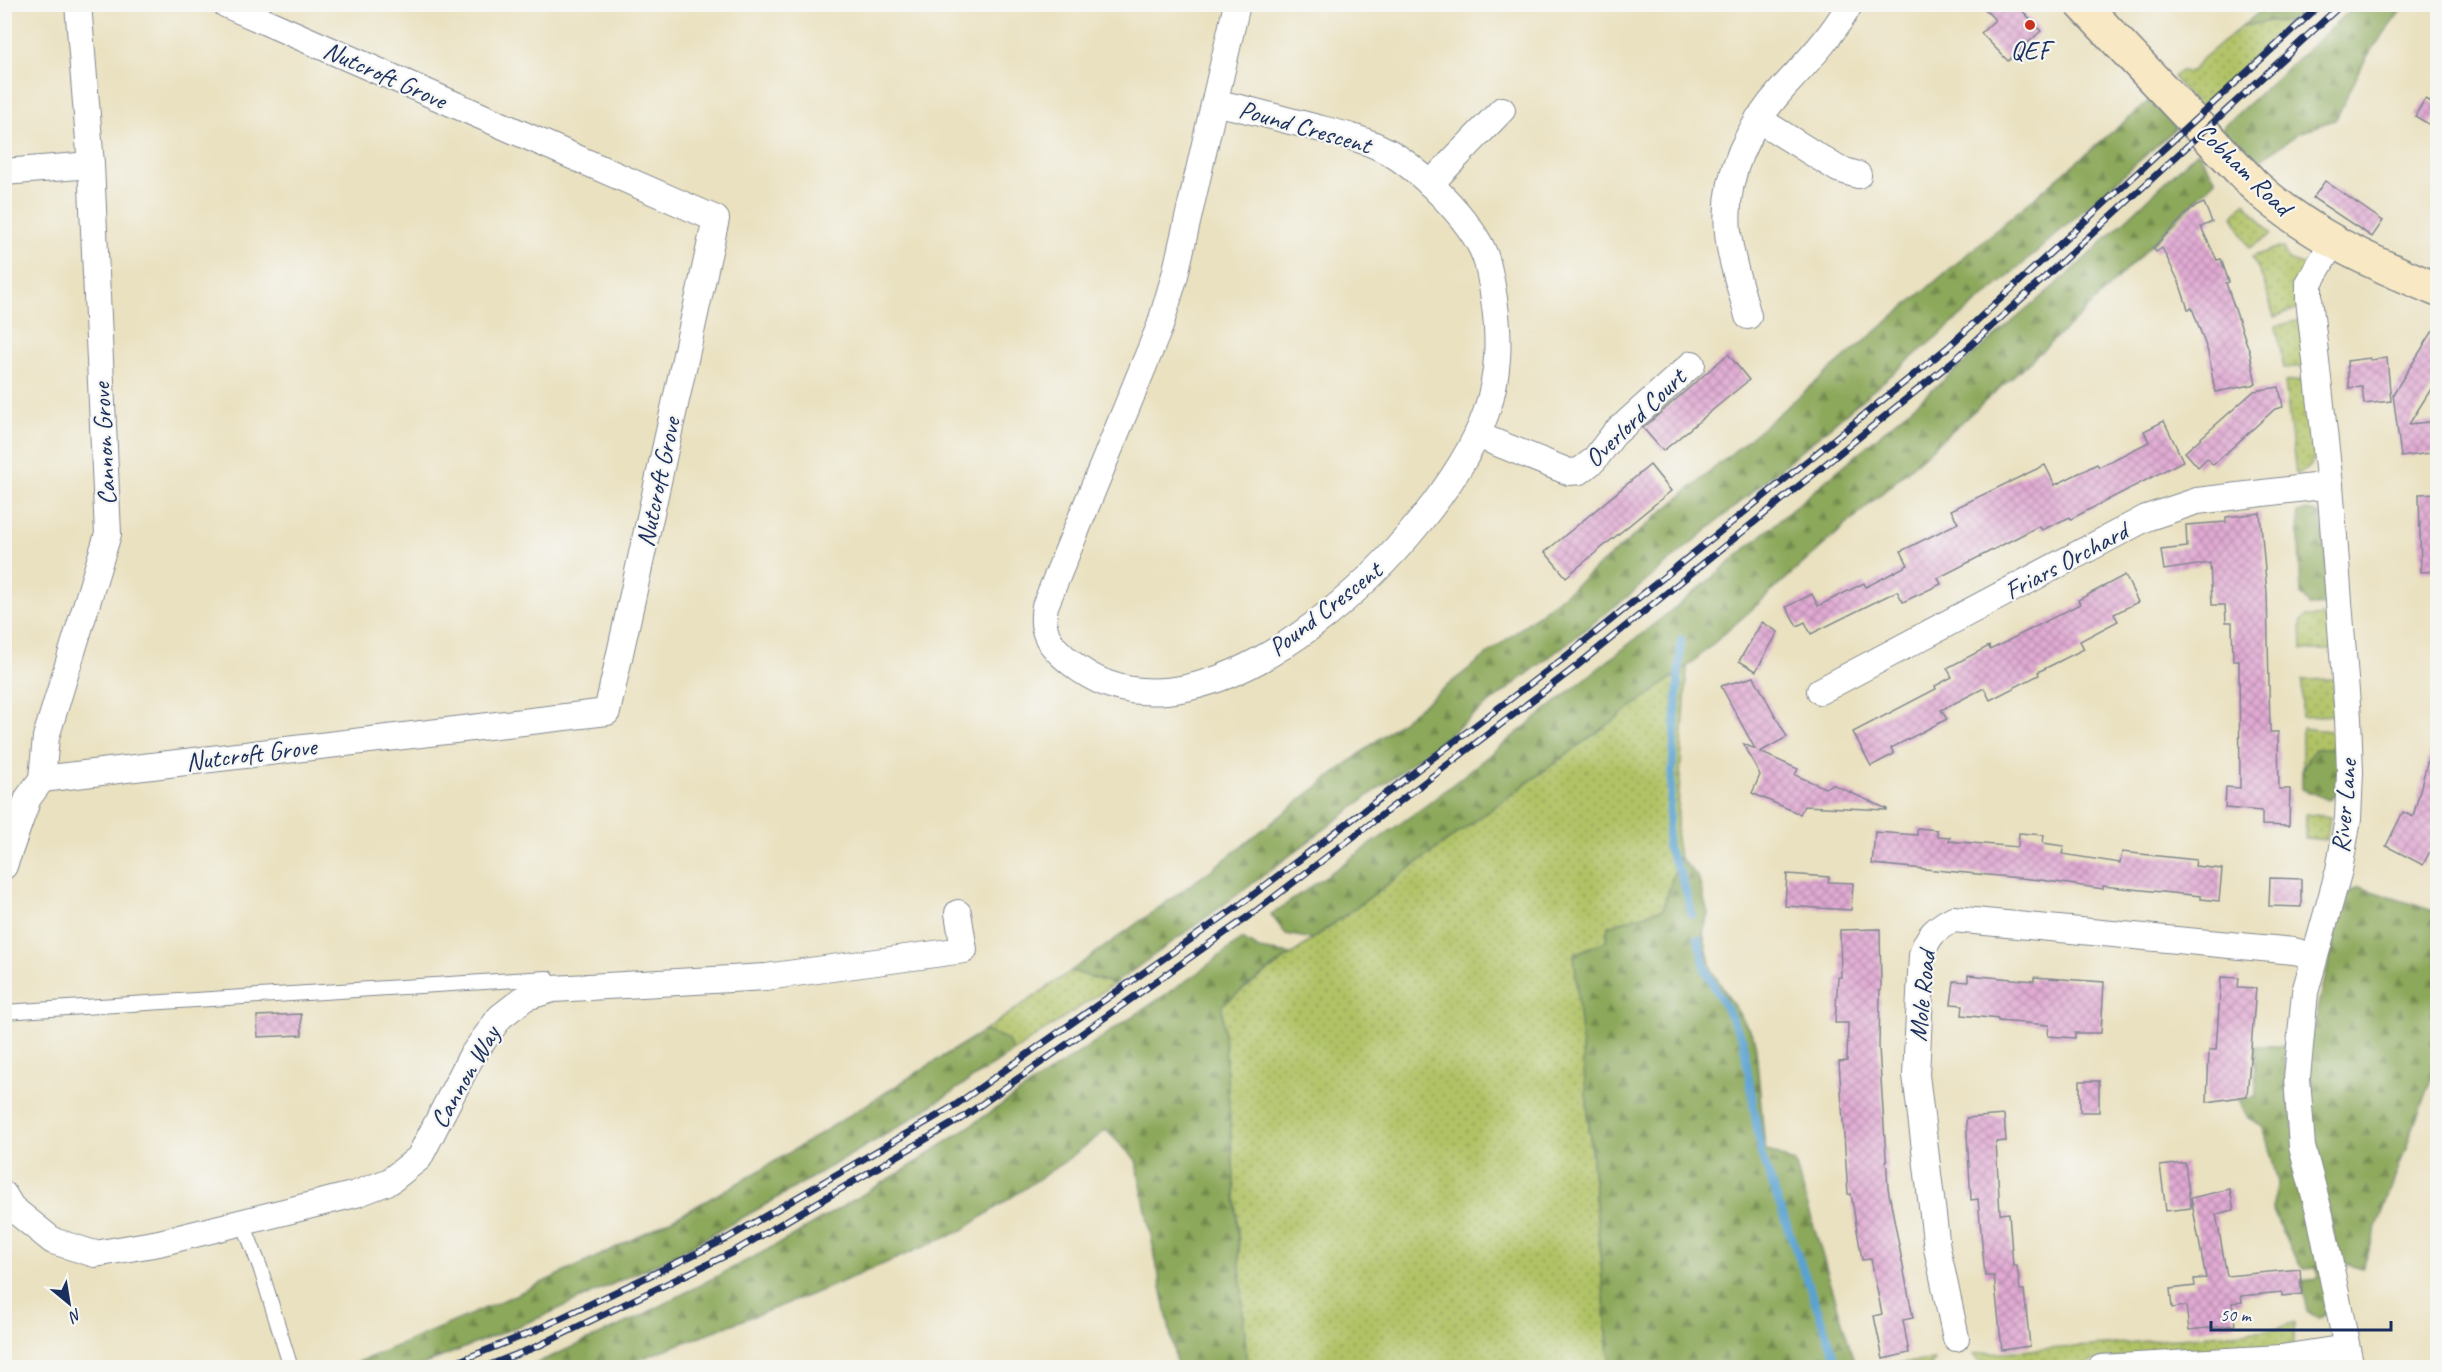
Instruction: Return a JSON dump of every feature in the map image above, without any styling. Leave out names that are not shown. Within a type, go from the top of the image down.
[{"type":"street","name":"Cannon Grove","points":[[4,866],[28,798],[42,779],[45,737],[108,534],[91,165],[78,4]]},
{"type":"street","name":"Nutcroft Grove","points":[[42,779],[607,712],[716,219],[225,4]]},
{"type":"street","name":"Pound Crescent","points":[[1216,103],[1357,139],[1385,150],[1430,184],[1469,229],[1484,255],[1499,333],[1498,360],[1486,412],[1477,435],[1457,470],[1422,521],[1400,548],[1372,576],[1303,633],[1237,672],[1206,683],[1171,690],[1138,691],[1113,686],[1092,678],[1059,654],[1046,636],[1042,621],[1045,606],[1160,326],[1175,275],[1237,4]]},
{"type":"street","points":[[1748,316],[1732,257],[1728,232],[1727,204],[1730,178],[1740,148],[1758,119],[1824,43],[1850,4]]},
{"type":"street","name":"Cobham Road","points":[[2082,4],[2254,185],[2276,205],[2332,243],[2438,290]]},
{"type":"street","points":[[1430,184],[1502,110]]},
{"type":"street","points":[[1758,119],[1838,169],[1858,175]]},
{"type":"street","points":[[4,172],[91,165]]},
{"type":"street","name":"River Lane","points":[[2332,243],[2309,283],[2309,291],[2330,485],[2349,718],[2350,772],[2348,819],[2339,870],[2305,992],[2297,1078],[2302,1147],[2320,1215],[2349,1358]]},
{"type":"street","name":"Overlord Court","points":[[1477,435],[1569,472],[1580,471],[1594,460],[1614,434],[1692,364]]},
{"type":"street","name":"Friars Orchard","points":[[1820,691],[2146,518],[2197,501],[2330,485]]},
{"type":"street","name":"Cannon Way","points":[[4,1195],[12,1208],[53,1241],[95,1254],[159,1243],[356,1194],[390,1181],[419,1158],[471,1057],[500,1017],[525,997],[553,989],[766,977],[964,950],[958,913]]},
{"type":"street","name":"Mole Road","points":[[1956,1338],[1937,1248],[1916,1075],[1922,955],[1925,943],[1932,932],[1953,919],[2294,951],[2314,956]]},
{"type":"street","points":[[2101,1368],[2281,1358],[2349,1358]]},
{"type":"lane","points":[[4,1012],[547,978],[553,989]]},
{"type":"lane","points":[[243,1223],[260,1267],[291,1368]]},
{"type":"green space","points":[[2269,4],[2308,5],[2290,22],[2269,21],[2241,27]]},
{"type":"green space","points":[[2356,5],[2405,5],[2366,58],[2336,119],[2299,133],[2257,162],[2221,129]]},
{"type":"green space","points":[[2269,21],[2290,22],[2199,108],[2173,77],[2181,71],[2191,72],[2201,60],[2241,27]]},
{"type":"green space","points":[[2150,100],[2176,128],[2016,270],[1632,593],[1244,890],[1114,984],[1071,971],[1211,870],[1571,589]]},
{"type":"green space","points":[[2198,151],[2216,180],[2076,320],[1687,667],[1312,939],[1286,934],[1271,915],[1428,804],[1707,582],[2074,269]]},
{"type":"green space","points":[[2245,202],[2271,235],[2249,248],[2233,216]]},
{"type":"green space","points":[[2278,247],[2283,248],[2288,260],[2305,266],[2299,308],[2274,317],[2264,282],[2252,257]]},
{"type":"green space","points":[[2300,320],[2306,366],[2284,368],[2276,326]]},
{"type":"green space","points":[[2307,379],[2316,451],[2310,466],[2296,474],[2285,382]]},
{"type":"green space","points":[[2307,510],[2320,515],[2333,599],[2326,606],[2309,605],[2301,595],[2298,513]]},
{"type":"green space","points":[[2333,616],[2335,650],[2302,650],[2301,621],[2306,617]]},
{"type":"green space","points":[[1687,667],[1676,839],[1679,857],[1663,909],[1608,926],[1606,941],[1574,954],[1610,1367],[1247,1367],[1222,1005]]},
{"type":"green space","points":[[2336,679],[2335,715],[2302,717],[2302,680]]},
{"type":"green space","points":[[2302,728],[2339,732],[2341,754],[2315,749],[2302,769]]},
{"type":"green space","points":[[2315,749],[2332,749],[2343,756],[2341,793],[2329,800],[2302,789],[2302,769]]},
{"type":"green space","points":[[2306,814],[2330,817],[2327,840],[2305,838]]},
{"type":"green space","points":[[1679,857],[1698,877],[1708,914],[1703,934],[1712,971],[1755,1039],[1765,1149],[1795,1163],[1855,1365],[1840,1368],[1610,1367],[1574,954],[1606,941],[1608,926],[1663,909]]},
{"type":"green space","points":[[2359,887],[2437,912],[2437,1062],[2362,1269],[2340,1262],[2311,1142],[2308,1055],[2343,897]]},
{"type":"green space","points":[[1242,939],[1259,949],[1291,954],[1222,1005],[1247,1367],[1177,1367],[1136,1160],[1106,1130],[1067,1160],[961,1231],[820,1291],[619,1367],[528,1367],[639,1317],[784,1241],[906,1169],[1196,974]]},
{"type":"green space","points":[[1071,971],[1114,984],[1013,1052],[1007,1039],[984,1031]]},
{"type":"green space","points":[[984,1031],[1007,1039],[1013,1052],[900,1126],[669,1258],[541,1317],[417,1367],[346,1367],[502,1301],[654,1229],[781,1158]]},
{"type":"green space","points":[[2255,1046],[2284,1046],[2287,1096],[2335,1307],[2318,1318],[2307,1311],[2301,1281],[2318,1279],[2317,1268],[2303,1269],[2291,1252],[2272,1208],[2278,1182],[2263,1126],[2248,1118],[2239,1100],[2256,1097]]},
{"type":"green space","points":[[2294,1322],[2294,1343],[2284,1350],[2104,1359],[2066,1368],[1982,1367],[1974,1354],[2276,1329]]},
{"type":"green space","points":[[1934,1360],[1931,1366],[1927,1367],[1841,1368]]},
{"type":"building","points":[[1980,4],[2016,4],[2041,31],[2008,61],[1981,33],[1995,20]]},
{"type":"building","points":[[2425,99],[2438,106],[2438,113],[2430,125],[2415,116]]},
{"type":"building","points":[[2325,181],[2383,221],[2372,237],[2313,198]]},
{"type":"building","points":[[2204,203],[2212,222],[2201,227],[2217,260],[2221,259],[2229,282],[2226,283],[2250,353],[2256,384],[2215,392],[2208,352],[2192,308],[2188,309],[2179,282],[2162,248],[2156,252],[2153,248],[2192,208]]},
{"type":"building","points":[[2438,323],[2438,378],[2409,424],[2438,421],[2438,452],[2401,457],[2393,394]]},
{"type":"building","points":[[1728,354],[1749,380],[1663,451],[1643,428]]},
{"type":"building","points":[[2370,358],[2370,360],[2387,358],[2391,401],[2364,404],[2362,387],[2349,388],[2347,361]]},
{"type":"building","points":[[2279,387],[2283,407],[2275,409],[2213,465],[2207,458],[2198,467],[2185,452],[2254,391]]},
{"type":"building","points":[[2164,421],[2183,461],[2071,519],[2070,517],[2042,530],[2039,526],[1938,578],[1941,584],[1903,602],[1897,591],[1811,634],[1805,622],[1797,626],[1786,607],[1812,594],[1818,606],[1864,583],[1866,587],[1908,565],[1901,551],[1958,523],[1951,510],[2045,465],[2055,485],[2097,464],[2099,467],[2149,442],[2144,431]]},
{"type":"building","points":[[1650,465],[1671,491],[1566,577],[1545,552]]},
{"type":"building","points":[[2438,493],[2438,571],[2421,572],[2419,494]]},
{"type":"building","points":[[2260,513],[2267,593],[2270,732],[2278,732],[2279,789],[2290,789],[2289,826],[2262,825],[2262,811],[2225,808],[2226,787],[2240,788],[2239,661],[2233,661],[2232,622],[2226,622],[2225,605],[2212,605],[2210,563],[2164,570],[2161,550],[2187,547],[2186,525],[2226,522],[2226,517]]},
{"type":"building","points":[[2125,575],[2138,602],[2114,614],[2118,621],[2080,641],[2084,649],[1990,700],[1984,688],[1941,710],[1947,719],[1891,748],[1894,754],[1871,766],[1853,732],[1936,689],[1935,686],[1952,677],[1947,668],[1989,646],[1990,650],[2080,604],[2078,600]]},
{"type":"building","points":[[1762,622],[1778,632],[1756,671],[1739,661]]},
{"type":"building","points":[[1754,677],[1787,737],[1760,752],[1798,769],[1795,775],[1825,788],[1832,784],[1887,810],[1804,806],[1800,814],[1752,793],[1760,775],[1744,744],[1755,749],[1721,686]]},
{"type":"building","points":[[2431,748],[2438,748],[2438,850],[2432,847],[2423,865],[2386,846],[2403,812],[2413,817]]},
{"type":"building","points":[[1917,828],[1937,830],[1937,836],[1950,837],[1949,841],[2018,847],[2019,833],[2044,835],[2043,843],[2064,846],[2062,854],[2120,863],[2122,852],[2196,860],[2195,866],[2222,869],[2219,901],[2201,899],[2201,896],[2103,886],[2103,889],[2041,880],[1872,864],[1875,832],[1917,835]]},
{"type":"building","points":[[1787,874],[1829,877],[1828,882],[1853,883],[1851,910],[1785,906]]},
{"type":"building","points":[[2270,878],[2301,879],[2301,907],[2269,906]]},
{"type":"building","points":[[1880,929],[1879,1048],[1888,1188],[1913,1318],[1903,1320],[1909,1353],[1883,1359],[1874,1316],[1882,1314],[1871,1259],[1862,1260],[1851,1194],[1848,1194],[1839,1062],[1847,1061],[1848,1023],[1835,1023],[1838,977],[1841,977],[1840,930]]},
{"type":"building","points":[[1968,975],[2034,981],[2034,977],[2104,982],[2101,1033],[2075,1033],[2075,1038],[2048,1036],[2049,1025],[1998,1021],[1998,1019],[1962,1015],[1963,1005],[1951,1004],[1954,981],[1968,982]]},
{"type":"building","points":[[2221,977],[2239,978],[2238,987],[2256,988],[2247,1096],[2207,1102],[2209,1050],[2216,1050]]},
{"type":"building","points":[[301,1014],[302,1035],[258,1037],[257,1016]]},
{"type":"building","points":[[2080,1081],[2099,1081],[2099,1112],[2080,1112]]},
{"type":"building","points":[[2004,1115],[2006,1141],[1996,1142],[2000,1214],[2009,1213],[2013,1266],[2017,1266],[2020,1290],[2024,1290],[2030,1346],[2002,1350],[1994,1276],[1985,1276],[1978,1199],[1971,1200],[1966,1118]]},
{"type":"building","points":[[2185,1163],[2191,1208],[2166,1211],[2160,1166]]},
{"type":"building","points":[[2230,1189],[2234,1210],[2216,1214],[2227,1276],[2300,1269],[2302,1294],[2282,1296],[2282,1292],[2241,1296],[2242,1302],[2232,1303],[2235,1325],[2189,1330],[2186,1306],[2172,1308],[2170,1289],[2195,1286],[2194,1279],[2206,1278],[2191,1198]]},
{"type":"waterway","points":[[1681,640],[1667,847],[1682,877],[1692,914]]},
{"type":"waterway","points":[[1698,939],[1706,971],[1743,1040],[1761,1154],[1839,1368]]},
{"type":"railway","points":[[442,1368],[532,1332],[726,1239],[954,1106],[1241,904],[1564,658],[1948,347],[2321,4]]},
{"type":"railway","points":[[482,1368],[538,1346],[733,1252],[962,1118],[1256,911],[1573,669],[1958,357],[2342,4]]},
{"type":"place","name":"QEF","points":[[2030,25]]}]
